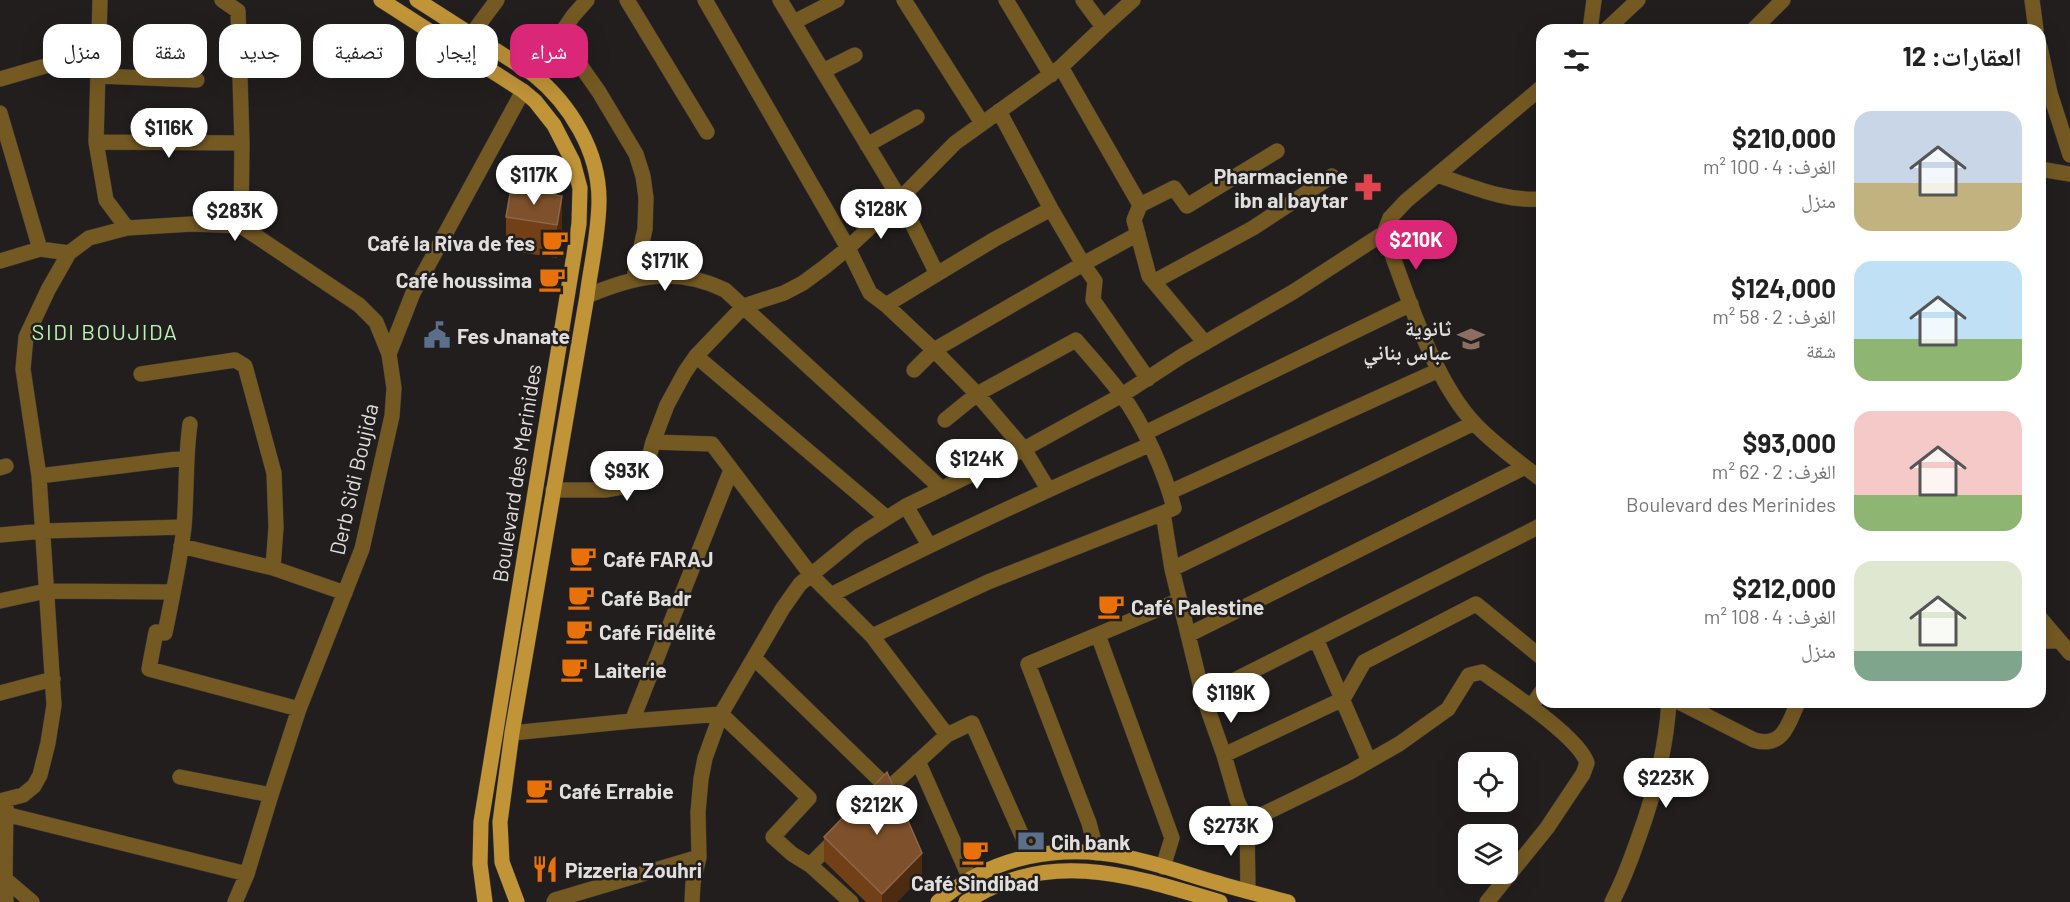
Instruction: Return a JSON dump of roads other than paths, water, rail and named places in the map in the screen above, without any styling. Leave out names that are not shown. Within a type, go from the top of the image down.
[{"type":"main road","name":"Boulevard des Merinides","points":[[381,0],[522,91],[543,110],[568,149],[580,188],[580,208],[572,267],[481,822],[480,864],[486,902]]},
{"type":"main road","name":"Boulevard des Merinides","points":[[417,0],[454,24]]},
{"type":"main road","name":"Boulevard des Merinides","points":[[517,902],[502,862],[500,822],[512,733],[587,296],[598,212],[596,174],[585,141],[571,114],[538,78]]},
{"type":"main road","points":[[938,902],[970,879],[998,865],[1047,852],[1096,853],[1131,858],[1288,902]]},
{"type":"main road","points":[[966,902],[990,888],[1019,877],[1049,871],[1084,870],[1122,875],[1160,884],[1219,902]]},
{"type":"street","points":[[99,24],[100,0]]},
{"type":"street","points":[[4,805],[34,786],[40,775],[52,726],[53,680],[44,531],[39,476],[23,369],[26,337],[48,290],[69,253],[89,238],[127,228],[192,224],[242,226],[238,11],[222,0]]},
{"type":"street","points":[[479,24],[497,0]]},
{"type":"street","points":[[568,24],[587,0]]},
{"type":"street","points":[[627,0],[706,132]]},
{"type":"street","points":[[780,0],[900,199],[937,274]]},
{"type":"street","points":[[794,22],[837,0]]},
{"type":"street","points":[[904,0],[982,123]]},
{"type":"street","points":[[1006,0],[1056,71],[1140,206]]},
{"type":"street","points":[[1083,0],[1103,27]]},
{"type":"street","points":[[553,490],[605,490],[622,487],[637,479],[646,468],[653,442],[675,389],[696,356],[744,306],[784,293],[803,283],[848,248],[955,143],[1056,71],[1133,0]]},
{"type":"street","points":[[1591,24],[1594,0]]},
{"type":"street","points":[[1612,24],[1638,0]]},
{"type":"street","points":[[1759,24],[1783,0]]},
{"type":"street","points":[[2032,0],[2035,24]]},
{"type":"street","points":[[712,2],[848,248],[870,293],[934,350],[977,394],[1024,449],[1048,489]]},
{"type":"street","points":[[823,71],[855,55]]},
{"type":"street","points":[[0,79],[43,67]]},
{"type":"street","points":[[121,74],[197,80]]},
{"type":"street","points":[[2046,75],[2070,155]]},
{"type":"street","points":[[588,76],[636,154],[643,176],[646,198],[645,229],[634,278]]},
{"type":"street","points":[[98,78],[96,142],[106,200],[127,228]]},
{"type":"street","points":[[389,354],[413,293],[522,91]]},
{"type":"street","points":[[692,902],[693,883],[699,857],[698,812],[705,758],[720,714],[783,608],[800,584],[860,535],[906,506],[1024,449],[1122,395],[1293,292],[1384,233],[1390,218],[1406,201],[1536,92]]},
{"type":"street","points":[[999,111],[1051,209],[1095,281],[1093,300],[1148,380]]},
{"type":"street","points":[[0,113],[40,249]]},
{"type":"street","points":[[867,145],[917,117]]},
{"type":"street","points":[[96,142],[242,143]]},
{"type":"street","points":[[1205,343],[1149,276],[1134,220],[1140,206],[1174,188],[1187,206],[1277,151]]},
{"type":"street","points":[[2046,170],[2070,174]]},
{"type":"street","points":[[1437,175],[1505,197],[1536,199]]},
{"type":"street","points":[[1155,281],[1253,228],[1332,176]]},
{"type":"street","points":[[886,305],[995,239],[1051,209]]},
{"type":"street","name":"Derb Sidi Boujida","points":[[235,902],[248,874],[299,709],[362,549],[392,416],[394,388],[389,354],[376,322],[358,305],[242,226]]},
{"type":"street","points":[[1384,233],[1439,370],[1456,399],[1474,423],[1536,475]]},
{"type":"street","points":[[914,370],[934,350],[1138,234]]},
{"type":"street","points":[[0,261],[40,249],[69,253]]},
{"type":"street","points":[[587,296],[634,278],[671,276],[696,279],[725,290],[942,489]]},
{"type":"street","points":[[831,595],[929,545],[1048,489],[1411,304]]},
{"type":"street","points":[[872,636],[988,582],[1174,508],[1170,492],[1147,439],[1122,395],[1076,340],[977,394],[945,420]]},
{"type":"street","points":[[696,356],[887,518]]},
{"type":"street","points":[[141,374],[235,360],[245,366],[274,473],[276,527],[273,568]]},
{"type":"street","points":[[1170,492],[1439,370]]},
{"type":"street","points":[[1172,569],[1474,423]]},
{"type":"street","points":[[190,424],[185,458],[184,527],[165,633],[156,632],[149,669],[299,709]]},
{"type":"street","points":[[653,442],[712,444],[811,575],[872,636],[946,735]]},
{"type":"street","points":[[39,476],[185,458]]},
{"type":"street","points":[[1188,636],[1526,467]]},
{"type":"street","points":[[632,721],[731,470]]},
{"type":"street","points":[[906,506],[929,545]]},
{"type":"street","points":[[1163,513],[1172,569],[1203,696],[1237,800],[1247,822],[1248,891]]},
{"type":"street","points":[[0,535],[44,531],[184,527]]},
{"type":"street","points":[[1203,696],[1536,528]]},
{"type":"street","points":[[180,546],[273,568],[345,593]]},
{"type":"street","points":[[0,601],[46,591],[173,592]]},
{"type":"street","points":[[1096,853],[1089,823],[1028,664],[1180,600]]},
{"type":"street","points":[[1224,755],[1342,699],[1364,662],[1476,604],[1536,653]]},
{"type":"street","points":[[2046,626],[2070,653]]},
{"type":"street","points":[[1098,635],[1172,838],[1164,867]]},
{"type":"street","points":[[1316,639],[1369,761]]},
{"type":"street","points":[[2046,641],[2058,641]]},
{"type":"street","points":[[754,658],[888,788]]},
{"type":"street","points":[[1247,822],[1399,744],[1448,709],[1469,675],[1482,672],[1531,707],[1580,749],[1587,763],[1583,774],[1547,828],[1487,902]]},
{"type":"street","points":[[0,693],[53,680]]},
{"type":"street","points":[[1531,707],[1536,700]]},
{"type":"street","points":[[1612,902],[1628,867],[1653,797],[1667,737],[1669,708]]},
{"type":"street","points":[[1691,708],[1754,740],[1766,743],[1779,738],[1795,708]]},
{"type":"street","points":[[512,733],[720,714],[809,798],[773,837],[792,854],[810,865],[850,902]]},
{"type":"street","points":[[865,811],[946,735],[972,723],[1031,856]]},
{"type":"street","points":[[918,761],[970,879]]},
{"type":"street","points":[[180,777],[271,795]]},
{"type":"street","points":[[4,805],[248,874]]},
{"type":"street","points":[[4,805],[6,902]]},
{"type":"street","points":[[810,865],[849,826]]},
{"type":"street","points":[[554,902],[609,883],[699,857]]},
{"type":"street","points":[[5,879],[32,902]]},
{"type":"place","name":"Pharmacienne ibn al baytar","points":[[1368,187]]},
{"type":"place","name":"Café la Riva de fes","points":[[555,242]]},
{"type":"place","name":"Café houssima","points":[[552,279]]},
{"type":"place","name":"Fes Jnanate","points":[[437,335]]},
{"type":"place","name":"ثانوية عباس بناني","points":[[1471,339]]},
{"type":"place","name":"Café FARAJ","points":[[583,558]]},
{"type":"place","name":"Café Badr","points":[[581,597]]},
{"type":"place","name":"Café Palestine","points":[[1111,606]]},
{"type":"place","name":"Café Fidélité","points":[[579,631]]},
{"type":"place","name":"Laiterie","points":[[574,669]]},
{"type":"place","name":"Café Errabie","points":[[539,790]]},
{"type":"place","name":"Cih bank","points":[[1031,841]]},
{"type":"place","name":"Café Sindibad","points":[[975,852]]},
{"type":"place","name":"Pizzeria Zouhri","points":[[545,869]]},
{"type":"district","name":"SIDI BOUJIDA","points":[[105,331]]}]
